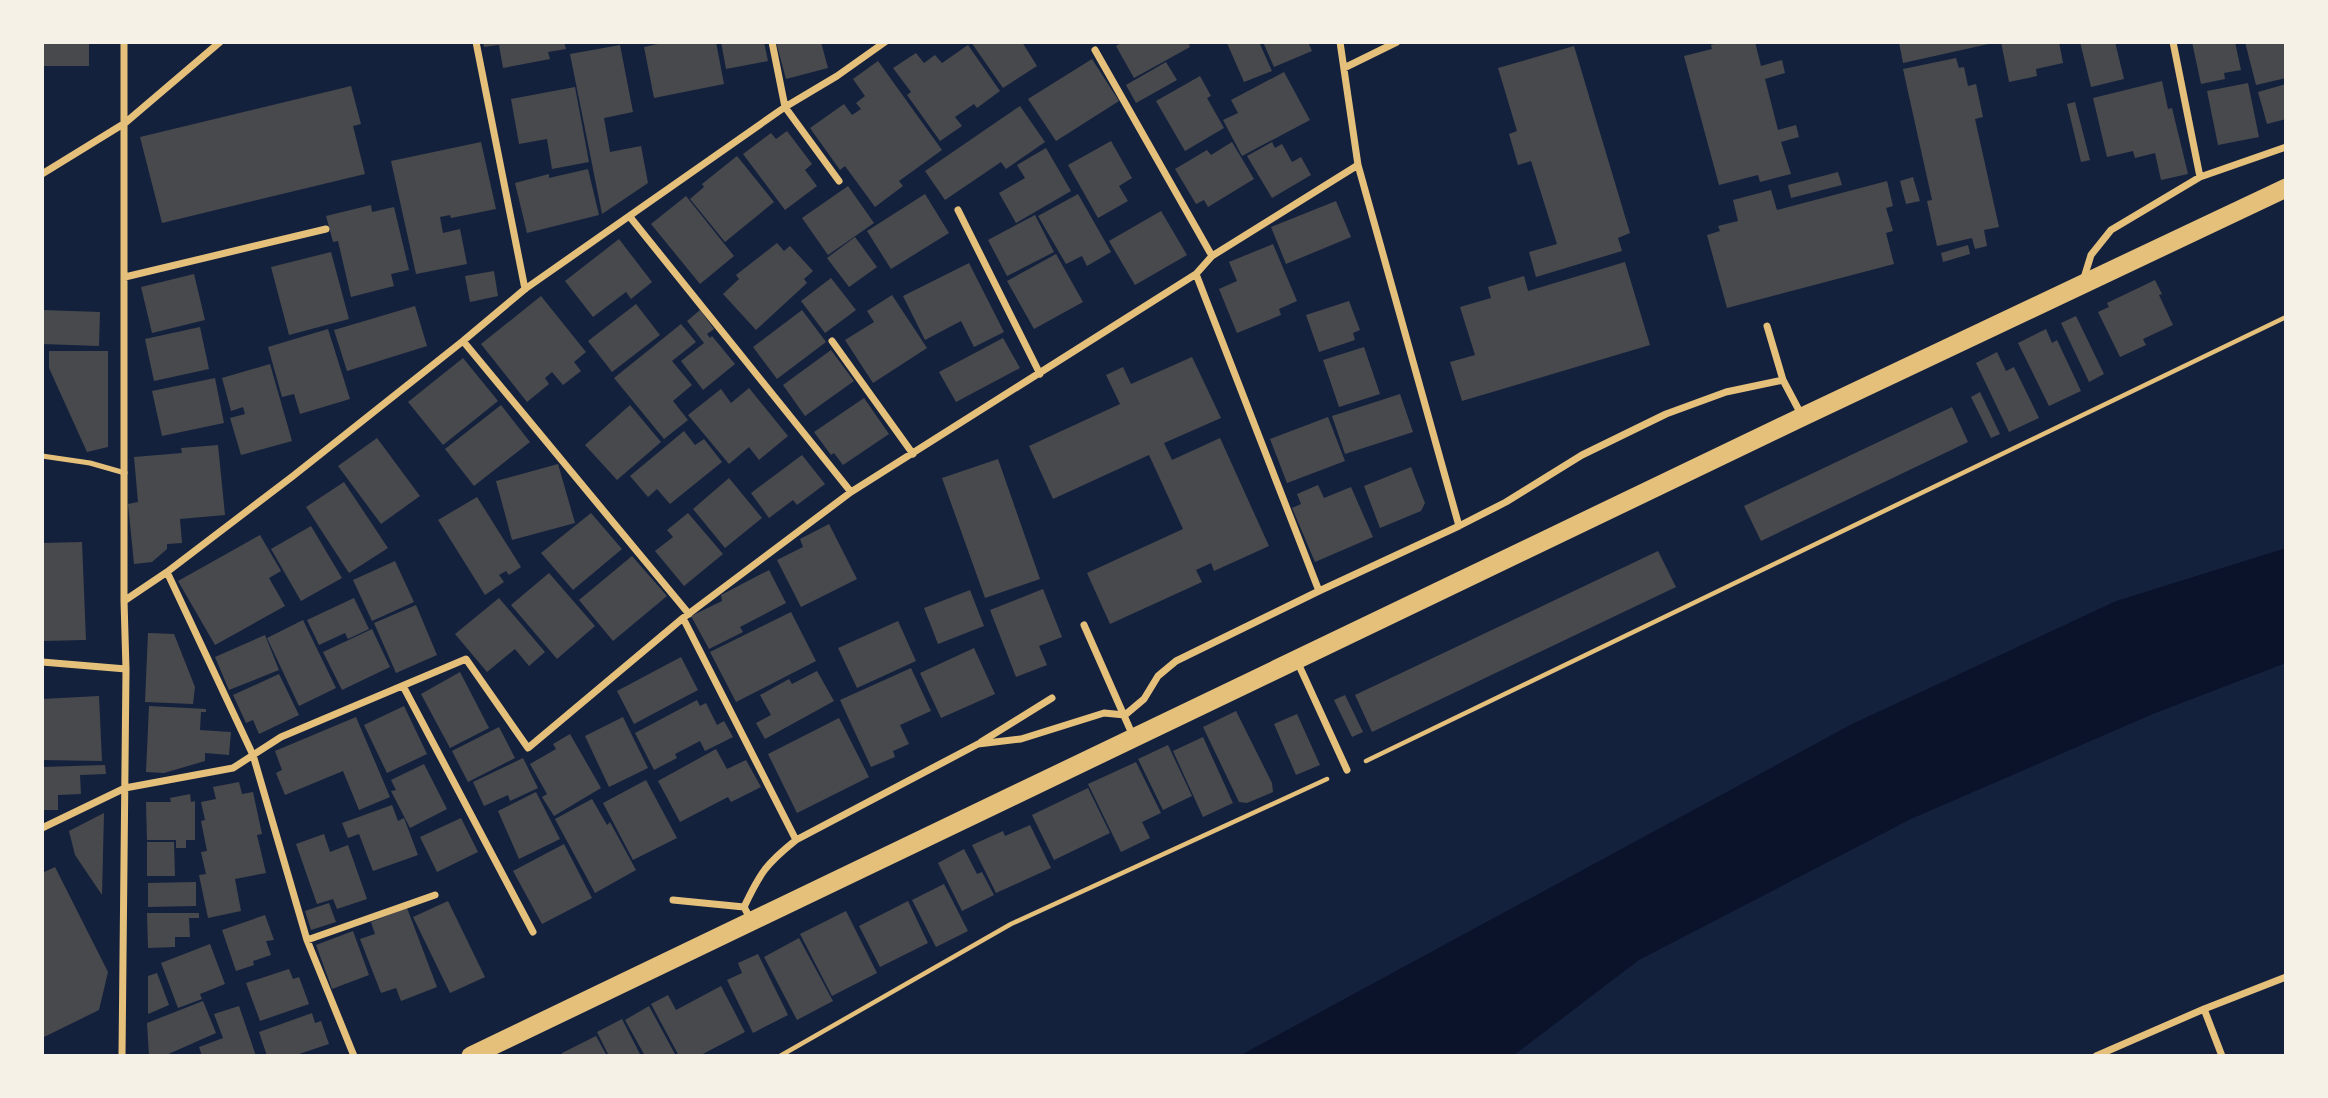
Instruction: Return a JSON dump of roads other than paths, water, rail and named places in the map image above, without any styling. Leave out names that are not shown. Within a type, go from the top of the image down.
[{"type":"highway","points":[[471,1056],[748,914],[1134,738],[2286,188]]},
{"type":"street","points":[[122,1056],[126,669],[124,42]]},
{"type":"street","points":[[42,174],[125,123],[220,42]]},
{"type":"street","points":[[476,42],[525,289]]},
{"type":"street","points":[[772,42],[785,107],[839,181]]},
{"type":"street","points":[[124,601],[167,572],[463,341],[525,289],[785,107],[837,76],[885,42]]},
{"type":"street","points":[[1340,42],[1358,165],[1459,526]]},
{"type":"street","points":[[1344,68],[1397,42]]},
{"type":"street","points":[[2174,42],[2200,177]]},
{"type":"street","points":[[1095,50],[1212,256]]},
{"type":"street","points":[[2082,285],[2091,255],[2111,230],[2200,177],[2286,147]]},
{"type":"street","points":[[42,828],[125,789],[233,768],[281,737],[466,659],[528,748],[686,616],[851,492],[1196,274],[1212,256],[1358,165]]},
{"type":"street","points":[[958,210],[1040,374]]},
{"type":"street","points":[[630,217],[851,492]]},
{"type":"street","points":[[125,277],[327,229]]},
{"type":"street","points":[[1196,274],[1319,591]]},
{"type":"street","points":[[1767,326],[1783,380],[1802,417]]},
{"type":"street","points":[[463,341],[686,616],[796,840]]},
{"type":"street","points":[[832,341],[913,454]]},
{"type":"street","points":[[978,744],[1021,739],[1104,713],[1125,715],[1144,699],[1158,676],[1176,661],[1459,526],[1506,502],[1582,455],[1666,414],[1726,392],[1783,380]]},
{"type":"street","points":[[167,572],[253,755],[307,940],[354,1056]]},
{"type":"street","points":[[1083,625],[1134,738]]},
{"type":"street","points":[[1297,660],[1347,770]]},
{"type":"street","points":[[42,662],[126,669]]},
{"type":"street","points":[[403,686],[533,932]]},
{"type":"street","points":[[674,900],[748,914],[758,876],[796,840],[978,744],[1052,698]]},
{"type":"street","points":[[307,940],[435,895]]},
{"type":"street","points":[[2096,1056],[2286,977]]},
{"type":"street","points":[[2204,1009],[2222,1056]]},
{"type":"lane","points":[[42,456],[90,463],[125,473]]},
{"type":"water","points":[[2286,548],[2286,663],[2153,714],[1911,819],[1639,960],[1513,1056],[1239,1056],[1852,724],[2116,601]]}]
